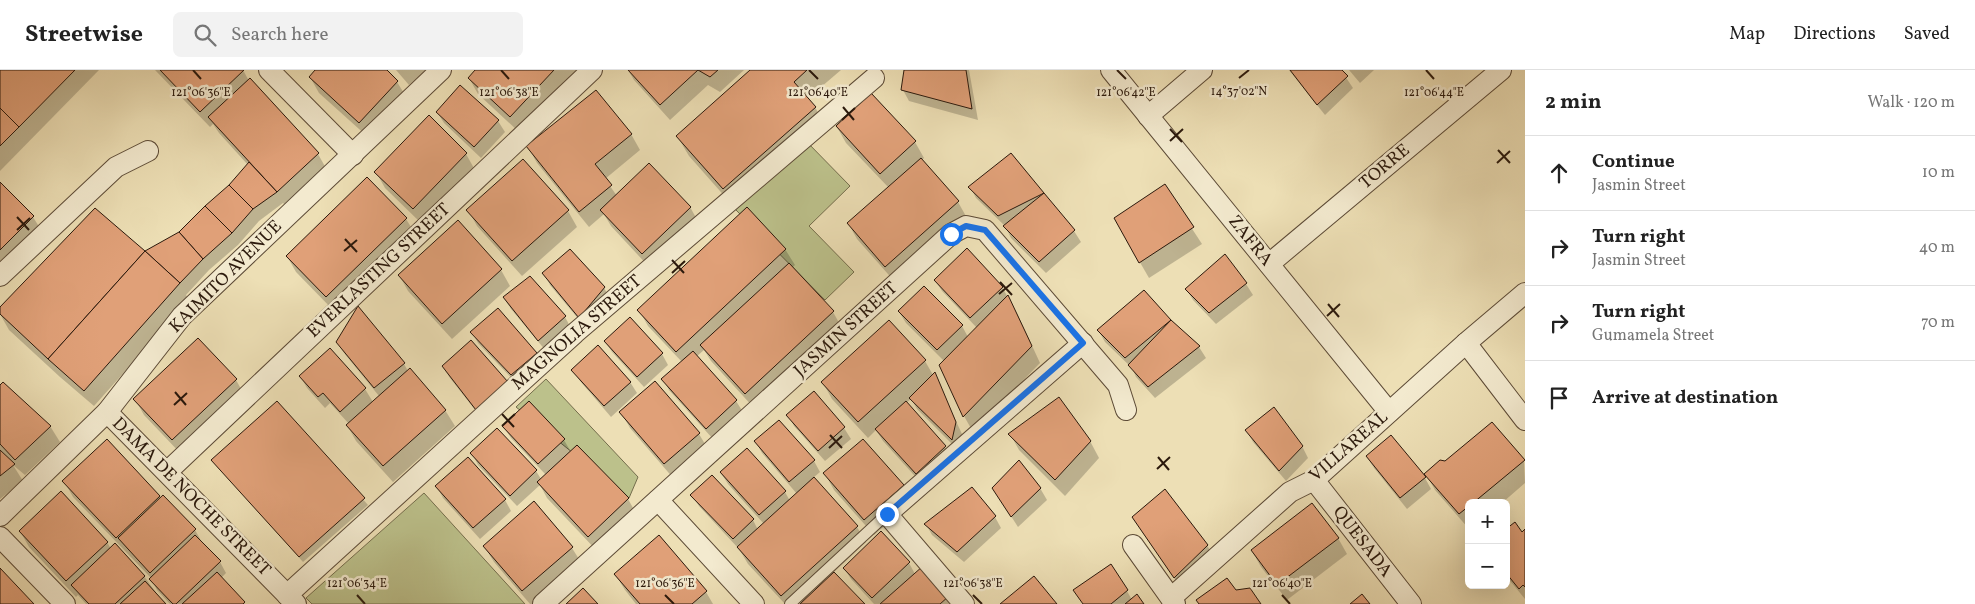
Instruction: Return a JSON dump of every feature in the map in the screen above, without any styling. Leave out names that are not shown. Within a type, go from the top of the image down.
[{"type":"street","points":[[269,70],[353,155]]},
{"type":"street","name":"KAIMITO AVENUE","points":[[0,516],[106,412],[182,316],[441,70]]},
{"type":"street","name":"EVERLASTING STREET","points":[[167,472],[592,70]]},
{"type":"street","name":"ZAFRA","points":[[1110,70],[1389,412]]},
{"type":"street","points":[[1148,116],[1202,70]]},
{"type":"street","name":"TORRE","points":[[1269,264],[1500,70]]},
{"type":"street","name":"MAGNOLIA STREET","points":[[292,600],[575,333],[874,78]]},
{"type":"street","points":[[0,276],[116,167],[148,151]]},
{"type":"street","name":"JASMIN STREET","points":[[543,604],[951,234],[966,226],[985,230],[1118,385],[1126,410]]},
{"type":"street","name":"VILLAREAL","points":[[1173,601],[1290,492],[1314,480],[1466,342],[1525,293]]},
{"type":"street","points":[[1466,342],[1525,420]]},
{"type":"street","points":[[964,604],[887,514],[1083,343]]},
{"type":"street","name":"DAMA DE NOCHE STREET","points":[[106,412],[292,600]]},
{"type":"street","name":"QUESADA","points":[[1314,480],[1410,604]]},
{"type":"street","points":[[658,500],[754,604]]},
{"type":"street","points":[[0,537],[65,604]]},
{"type":"street","points":[[1133,545],[1173,601]]},
{"type":"lane","points":[[790,604],[887,514]]},
{"type":"green space","points":[[805,140],[850,186],[809,226],[854,272],[825,300],[735,209]]},
{"type":"green space","points":[[546,379],[638,477],[629,498],[516,407]]},
{"type":"green space","points":[[424,493],[525,604],[312,604],[306,598]]},
{"type":"building","points":[[0,70],[75,70],[19,127],[0,108]]},
{"type":"building","points":[[160,70],[244,70],[200,112]]},
{"type":"building","points":[[315,70],[387,70],[398,81],[359,123],[309,77]]},
{"type":"building","points":[[475,70],[554,70],[510,117],[468,78]]},
{"type":"building","points":[[628,70],[698,70],[660,105]]},
{"type":"building","points":[[698,70],[718,70],[710,77]]},
{"type":"building","points":[[750,70],[807,70],[794,82],[816,107],[723,189],[676,136]]},
{"type":"building","points":[[904,70],[966,70],[972,109],[901,90]]},
{"type":"building","points":[[1290,70],[1342,70],[1348,76],[1317,105]]},
{"type":"building","points":[[250,78],[319,153],[277,192],[208,117]]},
{"type":"building","points":[[460,85],[499,120],[474,147],[436,112]]},
{"type":"building","points":[[596,90],[632,134],[595,164],[612,185],[579,212],[526,146]]},
{"type":"building","points":[[871,93],[916,141],[880,174],[836,126]]},
{"type":"building","points":[[0,108],[19,127],[0,146]]},
{"type":"building","points":[[429,115],[467,153],[413,209],[374,172]]},
{"type":"building","points":[[1011,153],[1044,193],[998,216],[968,187]]},
{"type":"building","points":[[921,158],[959,201],[885,267],[847,223]]},
{"type":"building","points":[[523,159],[569,210],[512,261],[466,210]]},
{"type":"building","points":[[249,162],[277,192],[253,209],[229,185]]},
{"type":"building","points":[[649,163],[691,207],[642,254],[600,210]]},
{"type":"building","points":[[367,177],[407,218],[326,297],[286,256]]},
{"type":"building","points":[[0,182],[34,216],[0,250]]},
{"type":"building","points":[[1165,184],[1194,227],[1139,263],[1114,218]]},
{"type":"building","points":[[229,185],[253,209],[232,233],[205,206]]},
{"type":"building","points":[[1044,193],[1075,230],[1039,262],[1003,226]]},
{"type":"building","points":[[205,206],[232,233],[203,259],[179,232]]},
{"type":"building","points":[[747,207],[786,249],[676,352],[637,310]]},
{"type":"building","points":[[95,208],[145,251],[48,359],[0,314],[0,307]]},
{"type":"building","points":[[458,220],[502,269],[442,324],[398,275]]},
{"type":"building","points":[[179,232],[203,259],[180,283],[145,251]]},
{"type":"building","points":[[967,248],[1003,287],[970,318],[934,280]]},
{"type":"building","points":[[570,249],[605,287],[579,318],[542,273]]},
{"type":"building","points":[[145,251],[180,283],[84,391],[48,359]]},
{"type":"building","points":[[1225,254],[1247,283],[1209,313],[1185,289]]},
{"type":"building","points":[[789,263],[834,311],[745,394],[700,345]]},
{"type":"building","points":[[530,276],[566,316],[538,341],[503,297]]},
{"type":"building","points":[[924,286],[963,325],[937,350],[898,311]]},
{"type":"building","points":[[1144,290],[1171,320],[1125,358],[1097,330]]},
{"type":"building","points":[[1008,295],[1032,346],[963,417],[939,365]]},
{"type":"building","points":[[358,306],[405,363],[374,388],[336,342]]},
{"type":"building","points":[[498,308],[537,353],[511,375],[470,332]]},
{"type":"building","points":[[630,317],[663,353],[637,377],[604,341]]},
{"type":"building","points":[[889,320],[926,360],[858,422],[821,382]]},
{"type":"building","points":[[1171,320],[1200,346],[1148,387],[1128,365]]},
{"type":"building","points":[[198,338],[237,379],[172,440],[133,399]]},
{"type":"building","points":[[471,340],[508,382],[476,410],[442,366]]},
{"type":"building","points":[[598,345],[631,382],[604,406],[571,370]]},
{"type":"building","points":[[330,348],[366,388],[340,412],[323,393],[318,397],[299,376]]},
{"type":"building","points":[[693,351],[737,400],[706,429],[661,379]]},
{"type":"building","points":[[410,368],[446,410],[383,466],[346,425]]},
{"type":"building","points":[[935,372],[956,422],[952,440],[909,398]]},
{"type":"building","points":[[655,381],[700,433],[664,464],[619,412]]},
{"type":"building","points":[[3,382],[51,426],[15,460],[0,444],[0,385]]},
{"type":"building","points":[[814,391],[845,427],[818,451],[786,415]]},
{"type":"building","points":[[1059,397],[1091,441],[1055,480],[1008,434]]},
{"type":"building","points":[[277,401],[365,498],[299,557],[211,460]]},
{"type":"building","points":[[529,401],[565,439],[538,464],[502,426]]},
{"type":"building","points":[[906,401],[946,446],[916,474],[875,429]]},
{"type":"building","points":[[1274,407],[1303,446],[1279,471],[1245,430]]},
{"type":"building","points":[[779,420],[815,460],[789,482],[754,441]]},
{"type":"building","points":[[1492,422],[1525,460],[1478,499],[1465,499],[1465,509],[1459,514],[1424,474],[1440,460],[1445,461]]},
{"type":"building","points":[[497,428],[537,470],[510,496],[470,453]]},
{"type":"building","points":[[1391,435],[1426,477],[1400,498],[1366,456]]},
{"type":"building","points":[[107,439],[160,496],[116,538],[62,481]]},
{"type":"building","points":[[863,439],[904,485],[864,520],[823,473]]},
{"type":"building","points":[[577,445],[629,498],[588,537],[537,482]]},
{"type":"building","points":[[747,448],[786,491],[759,515],[720,472]]},
{"type":"building","points":[[0,450],[15,464],[0,476]]},
{"type":"building","points":[[468,457],[506,499],[473,528],[435,486]]},
{"type":"building","points":[[1019,460],[1041,488],[1011,517],[992,488]]},
{"type":"building","points":[[712,475],[754,519],[733,539],[690,495]]},
{"type":"building","points":[[814,477],[858,526],[781,596],[737,547]]},
{"type":"building","points":[[972,487],[996,516],[957,552],[924,524]]},
{"type":"building","points":[[1165,489],[1208,545],[1174,578],[1132,517]]},
{"type":"building","points":[[61,491],[108,542],[66,581],[19,531]]},
{"type":"building","points":[[163,495],[196,529],[150,573],[118,538]]},
{"type":"building","points":[[534,501],[573,547],[522,591],[483,546]]},
{"type":"building","points":[[1312,503],[1339,538],[1277,585],[1251,550]]},
{"type":"building","points":[[1515,522],[1522,532],[1525,529],[1525,587],[1523,585],[1519,589],[1510,578],[1510,526]]},
{"type":"building","points":[[881,531],[910,562],[872,598],[843,568]]},
{"type":"building","points":[[195,535],[221,561],[176,604],[173,604],[149,579]]},
{"type":"building","points":[[659,535],[707,591],[692,604],[640,604],[614,574]]},
{"type":"building","points":[[115,543],[145,576],[115,604],[89,604],[71,585]]},
{"type":"building","points":[[1111,564],[1128,590],[1111,604],[1083,604],[1073,590]]},
{"type":"building","points":[[923,566],[949,596],[940,604],[880,604]]},
{"type":"building","points":[[0,568],[34,604],[0,604]]},
{"type":"building","points":[[217,572],[245,602],[243,604],[182,604]]},
{"type":"building","points":[[834,572],[865,604],[800,604]]},
{"type":"building","points":[[1034,576],[1057,604],[1000,604]]},
{"type":"building","points":[[1227,578],[1236,590],[1250,588],[1261,604],[1199,604],[1196,600]]},
{"type":"building","points":[[145,581],[166,604],[120,604]]},
{"type":"building","points":[[583,588],[598,604],[566,604]]},
{"type":"building","points":[[1137,594],[1144,604],[1125,604]]},
{"type":"building","points":[[1362,594],[1370,604],[1350,604]]},
{"type":"route","points":[[887,514],[1083,343],[985,230],[966,226],[951,234]]}]
